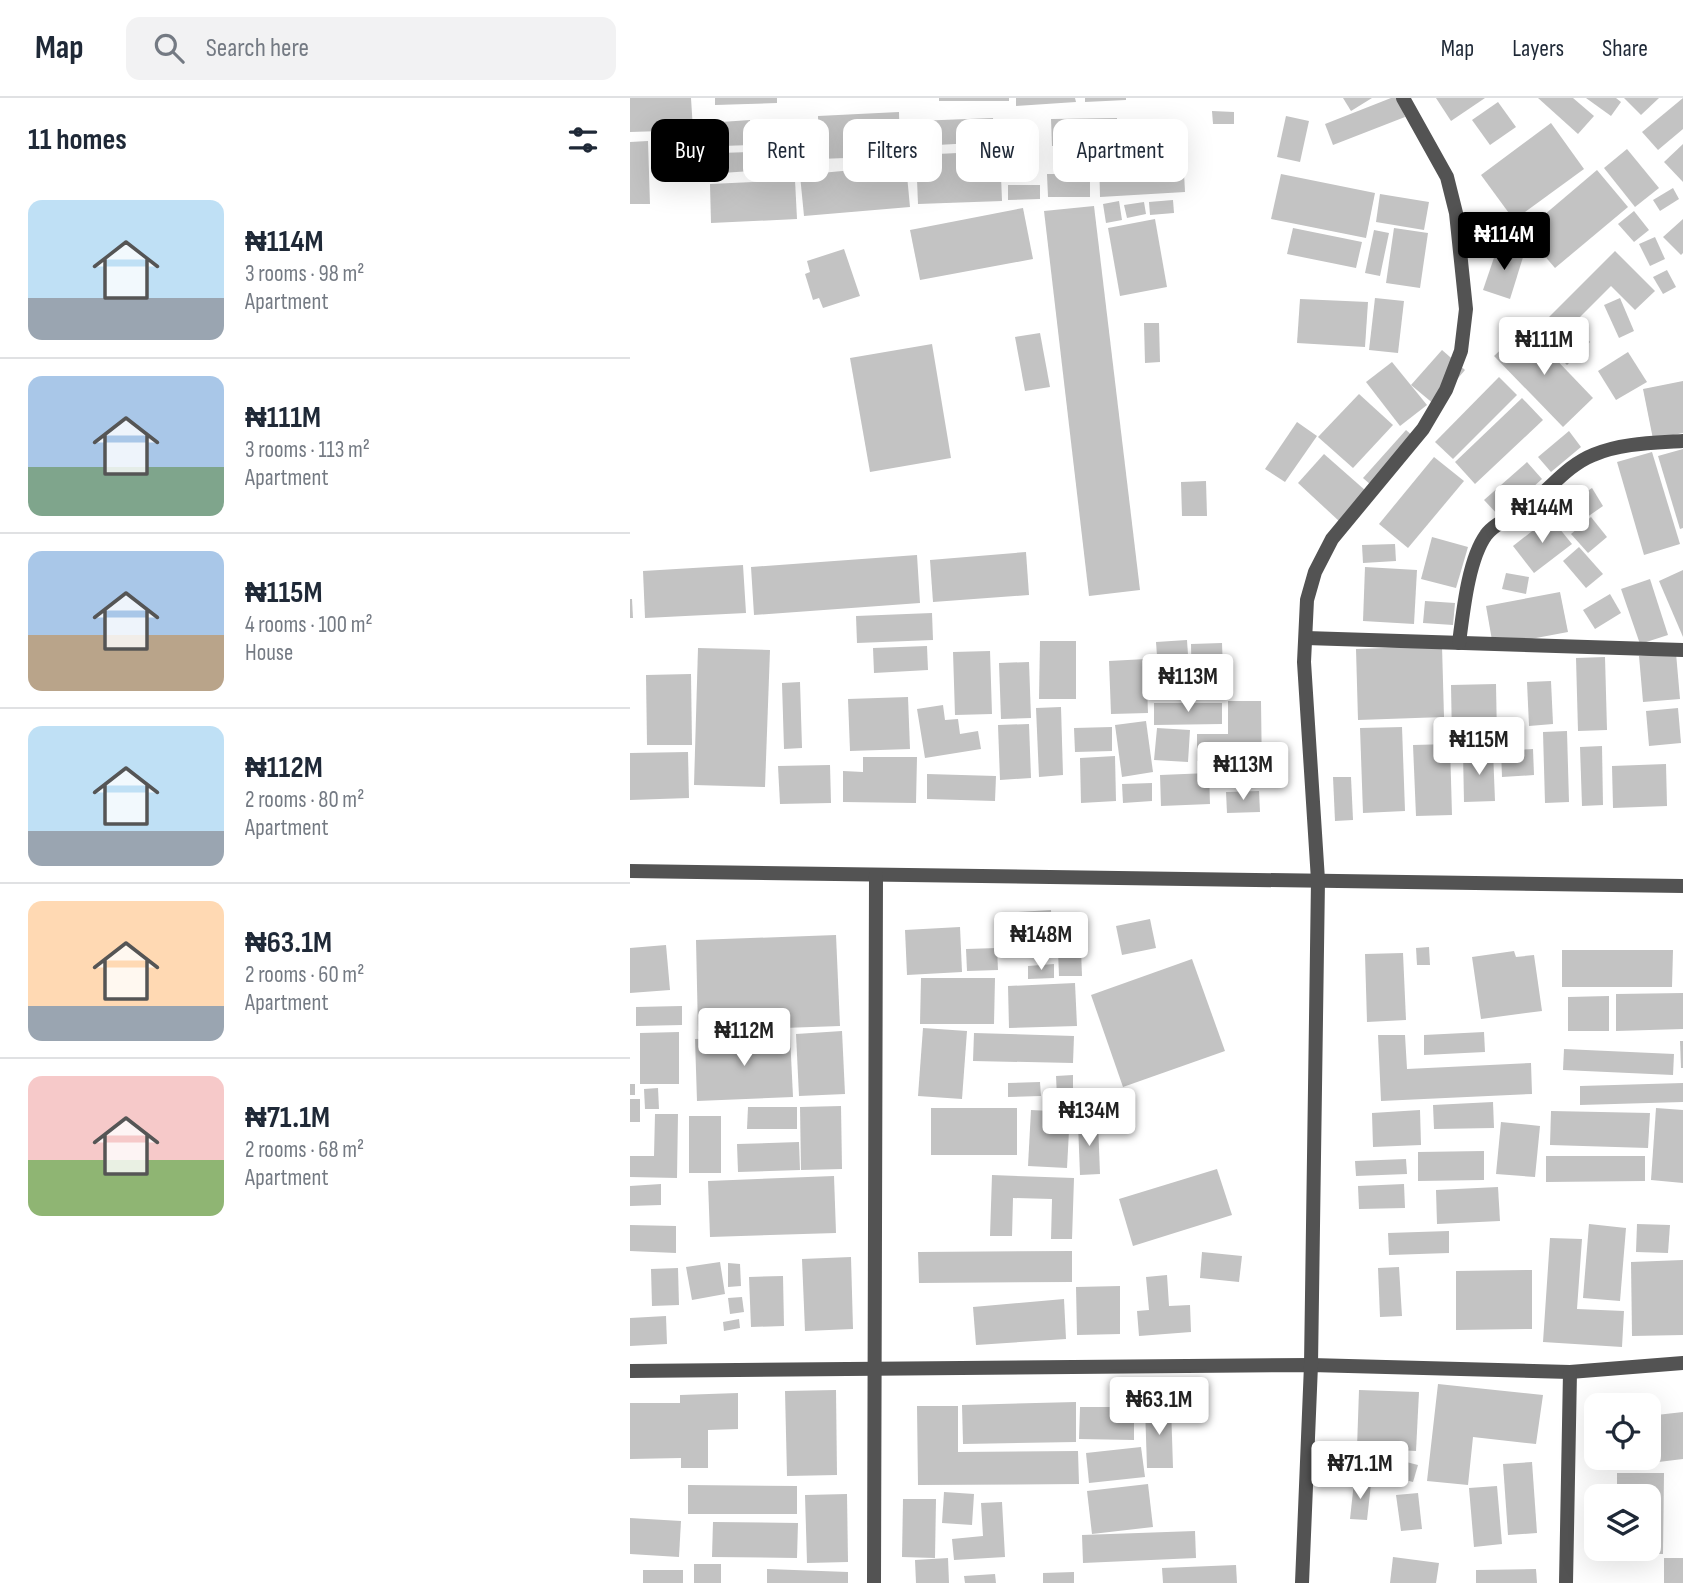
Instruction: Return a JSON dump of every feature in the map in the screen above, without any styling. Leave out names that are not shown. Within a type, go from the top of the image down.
[{"type":"street","points":[[1302,1583],[1311,1365],[1318,880],[1304,662],[1307,600],[1315,572],[1332,539],[1423,429],[1446,390],[1461,351],[1466,309],[1456,213],[1447,177],[1403,98]]},
{"type":"street","points":[[1459,643],[1469,580],[1486,535],[1531,504],[1560,477],[1593,455],[1639,444],[1683,441]]},
{"type":"street","points":[[1306,638],[1683,650]]},
{"type":"street","points":[[630,871],[1683,886]]},
{"type":"street","points":[[874,1583],[876,875]]},
{"type":"street","points":[[630,1371],[1311,1365],[1570,1372],[1683,1363]]},
{"type":"street","points":[[1566,1583],[1570,1372]]},
{"type":"building","points":[[630,98],[691,98],[692,119],[651,119],[651,131],[630,132]]},
{"type":"building","points":[[715,98],[777,98],[777,103],[715,105]]},
{"type":"building","points":[[939,98],[1009,98],[1009,101],[939,101]]},
{"type":"building","points":[[1016,98],[1075,98],[1076,102],[1016,106]]},
{"type":"building","points":[[1085,98],[1126,98],[1126,100],[1085,102]]},
{"type":"building","points":[[1343,98],[1372,98],[1351,111]]},
{"type":"building","points":[[1391,98],[1398,98],[1405,117],[1333,145],[1325,124]]},
{"type":"building","points":[[1436,98],[1485,98],[1451,121]]},
{"type":"building","points":[[1538,98],[1573,98],[1594,116],[1578,134]]},
{"type":"building","points":[[1586,98],[1616,98],[1621,102],[1611,116]]},
{"type":"building","points":[[1624,98],[1659,98],[1641,115]]},
{"type":"building","points":[[1683,98],[1683,129],[1658,150],[1642,132]]},
{"type":"building","points":[[1498,102],[1516,127],[1490,145],[1472,120]]},
{"type":"building","points":[[1212,111],[1234,112],[1234,124],[1213,124]]},
{"type":"building","points":[[899,112],[899,119],[843,119],[843,158],[829,159],[829,119],[818,119],[818,116]]},
{"type":"building","points":[[1286,116],[1309,121],[1300,162],[1277,157]]},
{"type":"building","points":[[1117,118],[1053,119],[1053,146],[1051,119]]},
{"type":"building","points":[[956,119],[956,144],[942,145],[942,120]]},
{"type":"building","points":[[743,120],[743,145],[729,146],[729,121]]},
{"type":"building","points":[[1551,123],[1584,169],[1514,220],[1481,175]]},
{"type":"building","points":[[648,141],[650,204],[630,204],[630,142]]},
{"type":"building","points":[[1683,144],[1683,182],[1664,162]]},
{"type":"building","points":[[1627,149],[1659,188],[1635,207],[1604,168]]},
{"type":"building","points":[[743,152],[743,172],[729,173],[729,153]]},
{"type":"building","points":[[956,153],[956,182],[1001,182],[1002,201],[918,204],[917,182],[942,182],[942,154]]},
{"type":"building","points":[[1597,170],[1628,207],[1555,268],[1524,232]]},
{"type":"building","points":[[843,171],[843,182],[908,182],[910,207],[804,216],[801,182],[829,182],[829,172]]},
{"type":"building","points":[[1047,174],[1053,174],[1053,182],[1090,182],[1090,197],[1048,197]]},
{"type":"building","points":[[1281,174],[1375,193],[1366,238],[1271,219]]},
{"type":"building","points":[[795,182],[797,219],[711,223],[710,184]]},
{"type":"building","points":[[1100,182],[1184,182],[1185,192],[1100,197]]},
{"type":"building","points":[[1008,185],[1040,185],[1040,199],[1008,200]]},
{"type":"building","points":[[1673,188],[1679,199],[1660,211],[1653,200]]},
{"type":"building","points":[[1380,194],[1429,202],[1424,230],[1376,222]]},
{"type":"building","points":[[1173,200],[1174,213],[1150,215],[1149,202]]},
{"type":"building","points":[[1119,201],[1122,220],[1106,223],[1103,204]]},
{"type":"building","points":[[1144,202],[1146,214],[1127,218],[1124,205]]},
{"type":"building","points":[[1094,206],[1140,590],[1089,596],[1044,211]]},
{"type":"building","points":[[1023,208],[1033,259],[920,280],[910,230]]},
{"type":"building","points":[[1634,211],[1649,230],[1634,242],[1618,224]]},
{"type":"building","points":[[1155,219],[1167,287],[1120,296],[1108,228]]},
{"type":"building","points":[[1683,219],[1683,253],[1681,255],[1663,237]]},
{"type":"building","points":[[1293,228],[1362,242],[1356,268],[1287,254]]},
{"type":"building","points":[[1394,228],[1428,233],[1420,288],[1386,283]]},
{"type":"building","points":[[1374,230],[1389,233],[1380,276],[1365,273]]},
{"type":"building","points":[[1655,237],[1665,259],[1650,266],[1639,244]]},
{"type":"building","points":[[1498,246],[1524,254],[1510,299],[1483,290]]},
{"type":"building","points":[[844,249],[860,296],[823,308],[819,298],[813,300],[805,274],[810,272],[807,261]]},
{"type":"building","points":[[1615,251],[1655,291],[1635,310],[1611,286],[1573,324],[1590,342],[1567,365],[1534,332]]},
{"type":"building","points":[[1667,270],[1676,287],[1663,294],[1653,277]]},
{"type":"building","points":[[1375,298],[1404,301],[1398,353],[1369,350]]},
{"type":"building","points":[[1620,298],[1634,331],[1619,338],[1604,305]]},
{"type":"building","points":[[1300,299],[1368,302],[1365,347],[1297,343]]},
{"type":"building","points":[[1144,323],[1159,323],[1160,362],[1145,363]]},
{"type":"building","points":[[1525,327],[1593,398],[1563,427],[1494,356]]},
{"type":"building","points":[[1040,333],[1050,387],[1025,391],[1015,337]]},
{"type":"building","points":[[932,344],[951,458],[870,472],[850,358]]},
{"type":"building","points":[[1442,350],[1465,370],[1435,405],[1411,385]]},
{"type":"building","points":[[1628,352],[1647,382],[1616,400],[1598,371]]},
{"type":"building","points":[[1392,362],[1427,405],[1400,426],[1366,382]]},
{"type":"building","points":[[1499,377],[1517,395],[1453,459],[1435,442]]},
{"type":"building","points":[[1683,381],[1683,433],[1653,439],[1643,389]]},
{"type":"building","points":[[1359,394],[1393,425],[1353,468],[1318,437]]},
{"type":"building","points":[[1522,398],[1543,420],[1475,484],[1455,462]]},
{"type":"building","points":[[1297,422],[1317,436],[1285,482],[1265,469]]},
{"type":"building","points":[[1406,430],[1414,437],[1371,485],[1363,478]]},
{"type":"building","points":[[1569,431],[1581,447],[1551,472],[1538,457]]},
{"type":"building","points":[[1683,449],[1683,528],[1680,529],[1658,456]]},
{"type":"building","points":[[1652,452],[1680,544],[1644,555],[1617,462]]},
{"type":"building","points":[[1324,454],[1366,491],[1339,521],[1298,483]]},
{"type":"building","points":[[1434,457],[1464,481],[1408,548],[1379,524]]},
{"type":"building","points":[[1527,462],[1542,479],[1500,517],[1484,500]]},
{"type":"building","points":[[1206,481],[1207,516],[1182,516],[1181,482]]},
{"type":"building","points":[[1592,488],[1603,506],[1570,529],[1558,511]]},
{"type":"building","points":[[1550,517],[1572,544],[1534,573],[1513,546]]},
{"type":"building","points":[[1591,517],[1607,537],[1588,553],[1571,534]]},
{"type":"building","points":[[1432,537],[1468,547],[1456,588],[1421,579]]},
{"type":"building","points":[[1395,544],[1396,561],[1363,563],[1362,545]]},
{"type":"building","points":[[1579,547],[1603,574],[1586,588],[1563,561]]},
{"type":"building","points":[[1026,552],[1029,595],[933,602],[930,560]]},
{"type":"building","points":[[917,555],[920,603],[754,615],[751,567]]},
{"type":"building","points":[[743,565],[746,613],[645,618],[643,571]]},
{"type":"building","points":[[1365,567],[1417,570],[1414,624],[1363,621]]},
{"type":"building","points":[[1683,570],[1683,637],[1659,581]]},
{"type":"building","points":[[1506,573],[1529,577],[1526,594],[1502,589]]},
{"type":"building","points":[[1650,579],[1668,635],[1640,644],[1621,589]]},
{"type":"building","points":[[1560,592],[1568,632],[1493,646],[1486,606]]},
{"type":"building","points":[[1610,594],[1621,613],[1595,629],[1583,610]]},
{"type":"building","points":[[632,599],[633,618],[630,618]]},
{"type":"building","points":[[1425,601],[1455,603],[1453,625],[1423,623]]},
{"type":"building","points":[[932,613],[933,640],[857,643],[856,616]]},
{"type":"building","points":[[1187,640],[1188,655],[1157,656],[1156,642]]},
{"type":"building","points":[[1040,641],[1076,641],[1076,699],[1039,699]]},
{"type":"building","points":[[1222,643],[1224,698],[1192,699],[1191,644]]},
{"type":"building","points":[[927,646],[928,670],[874,673],[873,648]]},
{"type":"building","points":[[1442,646],[1444,717],[1358,720],[1356,649]]},
{"type":"building","points":[[698,648],[770,650],[765,787],[694,785]]},
{"type":"building","points":[[990,651],[992,714],[955,715],[953,652]]},
{"type":"building","points":[[1676,653],[1680,699],[1643,702],[1639,656]]},
{"type":"building","points":[[1605,657],[1607,730],[1578,731],[1576,658]]},
{"type":"building","points":[[1146,659],[1148,713],[1111,714],[1109,661]]},
{"type":"building","points":[[1155,661],[1189,661],[1189,697],[1155,698]]},
{"type":"building","points":[[1029,662],[1031,718],[1001,719],[999,663]]},
{"type":"building","points":[[691,674],[692,745],[647,745],[646,675]]},
{"type":"building","points":[[1551,681],[1553,724],[1529,726],[1527,682]]},
{"type":"building","points":[[800,682],[802,748],[784,749],[782,683]]},
{"type":"building","points":[[1496,684],[1497,739],[1452,740],[1451,685]]},
{"type":"building","points":[[908,697],[910,749],[850,751],[848,699]]},
{"type":"building","points":[[1228,701],[1261,701],[1262,776],[1225,777],[1225,761],[1197,761],[1197,734],[1228,734]]},
{"type":"building","points":[[1154,703],[1222,703],[1222,724],[1154,725]]},
{"type":"building","points":[[943,705],[945,720],[958,719],[960,734],[978,731],[981,749],[925,758],[917,709]]},
{"type":"building","points":[[1061,707],[1063,775],[1039,777],[1036,708]]},
{"type":"building","points":[[1678,708],[1681,743],[1649,746],[1646,711]]},
{"type":"building","points":[[1146,721],[1153,772],[1122,777],[1115,725]]},
{"type":"building","points":[[1029,724],[1031,778],[1000,780],[998,725]]},
{"type":"building","points":[[1112,727],[1112,751],[1075,752],[1074,728]]},
{"type":"building","points":[[1402,727],[1405,811],[1363,813],[1360,728]]},
{"type":"building","points":[[1157,728],[1190,730],[1188,762],[1154,760]]},
{"type":"building","points":[[1567,731],[1569,802],[1545,803],[1543,732]]},
{"type":"building","points":[[1450,744],[1452,815],[1416,816],[1413,745]]},
{"type":"building","points":[[1602,746],[1603,805],[1582,806],[1580,747]]},
{"type":"building","points":[[1533,749],[1534,775],[1502,777],[1501,751]]},
{"type":"building","points":[[1493,751],[1495,801],[1464,802],[1463,752]]},
{"type":"building","points":[[688,752],[689,798],[630,800],[630,753]]},
{"type":"building","points":[[1115,756],[1116,801],[1081,803],[1080,758]]},
{"type":"building","points":[[863,757],[917,757],[916,803],[843,802],[843,771],[863,772]]},
{"type":"building","points":[[1666,764],[1667,806],[1613,808],[1612,766]]},
{"type":"building","points":[[830,765],[831,803],[780,804],[778,766]]},
{"type":"building","points":[[1209,773],[1210,804],[1161,806],[1160,775]]},
{"type":"building","points":[[927,774],[996,776],[995,801],[927,799]]},
{"type":"building","points":[[1333,777],[1351,777],[1353,820],[1335,821]]},
{"type":"building","points":[[1152,783],[1152,801],[1123,803],[1122,784]]},
{"type":"building","points":[[1259,791],[1260,812],[1227,813],[1226,792]]},
{"type":"building","points":[[1051,910],[1053,954],[1019,955],[1018,912]]},
{"type":"building","points":[[1150,919],[1156,948],[1122,955],[1116,926]]},
{"type":"building","points":[[1080,924],[1082,976],[1059,976],[1057,925]]},
{"type":"building","points":[[960,927],[962,972],[907,975],[905,930]]},
{"type":"building","points":[[836,935],[840,1026],[698,1031],[696,940]]},
{"type":"building","points":[[666,945],[670,990],[630,993],[630,948]]},
{"type":"building","points":[[1429,947],[1430,965],[1417,965],[1416,948]]},
{"type":"building","points":[[997,948],[998,970],[967,971],[966,949]]},
{"type":"building","points":[[1562,950],[1673,950],[1672,987],[1562,987]]},
{"type":"building","points":[[1514,951],[1516,957],[1534,955],[1542,1011],[1481,1019],[1472,957]]},
{"type":"building","points":[[1403,953],[1406,1020],[1367,1022],[1365,954]]},
{"type":"building","points":[[1192,959],[1225,1051],[1123,1087],[1091,995]]},
{"type":"building","points":[[1054,964],[1054,978],[1028,979],[1028,966]]},
{"type":"building","points":[[921,978],[995,978],[994,1024],[920,1024]]},
{"type":"building","points":[[1075,983],[1077,1026],[1009,1028],[1008,986]]},
{"type":"building","points":[[1683,993],[1683,1029],[1616,1031],[1616,994]]},
{"type":"building","points":[[1609,996],[1609,1031],[1568,1031],[1568,997]]},
{"type":"building","points":[[682,1006],[682,1025],[636,1026],[636,1007]]},
{"type":"building","points":[[923,1028],[967,1031],[962,1099],[918,1096]]},
{"type":"building","points":[[842,1031],[845,1094],[799,1096],[796,1034]]},
{"type":"building","points":[[679,1032],[679,1084],[640,1084],[640,1033]]},
{"type":"building","points":[[1484,1032],[1485,1052],[1424,1055],[1424,1035]]},
{"type":"building","points":[[974,1033],[1074,1036],[1073,1063],[973,1061]]},
{"type":"building","points":[[790,1035],[793,1097],[697,1101],[695,1039]]},
{"type":"building","points":[[1378,1035],[1405,1035],[1407,1069],[1531,1063],[1532,1094],[1381,1101]]},
{"type":"building","points":[[1680,1041],[1683,1041],[1683,1068],[1681,1068]]},
{"type":"building","points":[[1564,1049],[1674,1054],[1673,1075],[1563,1070]]},
{"type":"building","points":[[1073,1075],[1073,1097],[1057,1097],[1056,1076]]},
{"type":"building","points":[[1040,1082],[1041,1096],[1008,1097],[1008,1083]]},
{"type":"building","points":[[1683,1083],[1683,1102],[1580,1105],[1580,1086]]},
{"type":"building","points":[[630,1084],[635,1084],[635,1095],[630,1095]]},
{"type":"building","points":[[658,1088],[659,1109],[645,1109],[644,1089]]},
{"type":"building","points":[[630,1099],[640,1099],[640,1122],[630,1122]]},
{"type":"building","points":[[1493,1102],[1494,1128],[1434,1129],[1433,1105]]},
{"type":"building","points":[[841,1106],[842,1169],[801,1170],[800,1107]]},
{"type":"building","points":[[748,1107],[797,1107],[797,1129],[747,1129]]},
{"type":"building","points":[[931,1108],[1017,1108],[1017,1155],[931,1155]]},
{"type":"building","points":[[1656,1108],[1683,1110],[1683,1183],[1651,1180]]},
{"type":"building","points":[[1031,1110],[1070,1112],[1067,1168],[1028,1166]]},
{"type":"building","points":[[1420,1110],[1421,1145],[1373,1147],[1372,1113]]},
{"type":"building","points":[[1551,1111],[1650,1113],[1648,1148],[1550,1145]]},
{"type":"building","points":[[655,1114],[678,1114],[677,1178],[630,1177],[630,1156],[654,1156]]},
{"type":"building","points":[[689,1116],[721,1116],[721,1173],[689,1173]]},
{"type":"building","points":[[1098,1122],[1100,1174],[1080,1175],[1078,1123]]},
{"type":"building","points":[[1501,1122],[1540,1126],[1535,1177],[1496,1174]]},
{"type":"building","points":[[799,1142],[800,1170],[738,1172],[737,1144]]},
{"type":"building","points":[[1484,1151],[1484,1180],[1418,1181],[1418,1152]]},
{"type":"building","points":[[1546,1156],[1645,1156],[1645,1181],[1546,1182]]},
{"type":"building","points":[[1406,1159],[1407,1174],[1356,1176],[1355,1161]]},
{"type":"building","points":[[1217,1169],[1232,1215],[1133,1246],[1119,1199]]},
{"type":"building","points":[[992,1175],[1074,1178],[1072,1239],[1051,1239],[1052,1199],[1013,1198],[1012,1236],[990,1236]]},
{"type":"building","points":[[834,1176],[836,1233],[710,1237],[708,1181]]},
{"type":"building","points":[[661,1184],[661,1205],[630,1206],[630,1186]]},
{"type":"building","points":[[1404,1184],[1405,1208],[1359,1209],[1358,1186]]},
{"type":"building","points":[[1498,1187],[1500,1221],[1437,1224],[1436,1190]]},
{"type":"building","points":[[1589,1224],[1626,1228],[1620,1301],[1583,1298]]},
{"type":"building","points":[[1637,1224],[1670,1225],[1668,1253],[1636,1252]]},
{"type":"building","points":[[630,1225],[676,1226],[676,1253],[630,1251]]},
{"type":"building","points":[[1449,1231],[1449,1253],[1389,1255],[1388,1233]]},
{"type":"building","points":[[1550,1238],[1582,1239],[1577,1309],[1624,1311],[1622,1347],[1543,1342]]},
{"type":"building","points":[[1072,1251],[1072,1282],[919,1283],[918,1252]]},
{"type":"building","points":[[1202,1252],[1242,1256],[1239,1282],[1200,1278]]},
{"type":"building","points":[[851,1257],[853,1329],[805,1331],[802,1259]]},
{"type":"building","points":[[1683,1260],[1683,1335],[1632,1336],[1631,1262]]},
{"type":"building","points":[[720,1262],[725,1294],[692,1300],[686,1267]]},
{"type":"building","points":[[728,1263],[740,1264],[741,1286],[728,1287]]},
{"type":"building","points":[[1399,1267],[1402,1316],[1380,1317],[1378,1268]]},
{"type":"building","points":[[678,1268],[679,1305],[652,1306],[651,1269]]},
{"type":"building","points":[[1532,1270],[1532,1329],[1456,1330],[1456,1271]]},
{"type":"building","points":[[1167,1275],[1169,1306],[1190,1305],[1191,1332],[1139,1336],[1137,1311],[1149,1310],[1146,1277]]},
{"type":"building","points":[[783,1276],[784,1326],[751,1327],[749,1277]]},
{"type":"building","points":[[1120,1286],[1120,1334],[1077,1335],[1076,1287]]},
{"type":"building","points":[[742,1297],[744,1312],[730,1314],[728,1298]]},
{"type":"building","points":[[1064,1299],[1066,1339],[976,1345],[973,1307]]},
{"type":"building","points":[[666,1316],[667,1344],[630,1346],[630,1318]]},
{"type":"building","points":[[739,1319],[740,1328],[724,1331],[723,1322]]},
{"type":"building","points":[[1438,1384],[1543,1395],[1536,1444],[1473,1437],[1468,1485],[1427,1481]]},
{"type":"building","points":[[836,1390],[837,1475],[787,1476],[785,1391]]},
{"type":"building","points":[[1359,1390],[1419,1392],[1416,1451],[1357,1448]]},
{"type":"building","points":[[738,1393],[738,1429],[708,1430],[708,1468],[681,1468],[681,1458],[630,1459],[630,1403],[680,1403],[680,1395]]},
{"type":"building","points":[[1076,1402],[1076,1442],[963,1444],[962,1405]]},
{"type":"building","points":[[917,1406],[958,1406],[958,1452],[1078,1451],[1079,1484],[918,1485]]},
{"type":"building","points":[[1171,1406],[1173,1468],[1147,1468],[1145,1407]]},
{"type":"building","points":[[1080,1407],[1134,1407],[1134,1440],[1079,1439]]},
{"type":"building","points":[[1683,1412],[1683,1459],[1661,1462],[1661,1415]]},
{"type":"building","points":[[1141,1447],[1145,1477],[1089,1483],[1086,1453]]},
{"type":"building","points":[[1383,1456],[1418,1465],[1413,1482],[1378,1473]]},
{"type":"building","points":[[1532,1462],[1537,1533],[1508,1535],[1503,1464]]},
{"type":"building","points":[[1617,1473],[1664,1473],[1663,1554],[1661,1484],[1617,1484]]},
{"type":"building","points":[[1354,1482],[1371,1484],[1367,1520],[1350,1519]]},
{"type":"building","points":[[1148,1484],[1153,1527],[1092,1534],[1087,1491]]},
{"type":"building","points":[[688,1485],[797,1486],[797,1514],[688,1514]]},
{"type":"building","points":[[1497,1486],[1502,1544],[1474,1547],[1469,1488]]},
{"type":"building","points":[[944,1492],[974,1494],[972,1525],[942,1523]]},
{"type":"building","points":[[1418,1493],[1422,1529],[1401,1531],[1396,1495]]},
{"type":"building","points":[[847,1494],[848,1562],[807,1563],[805,1495]]},
{"type":"building","points":[[903,1499],[936,1499],[935,1558],[902,1557]]},
{"type":"building","points":[[1002,1502],[1005,1557],[954,1560],[952,1539],[983,1536],[981,1503]]},
{"type":"building","points":[[630,1518],[681,1521],[679,1557],[630,1554]]},
{"type":"building","points":[[713,1522],[798,1523],[797,1558],[712,1557]]},
{"type":"building","points":[[1195,1531],[1196,1558],[1083,1563],[1082,1535]]},
{"type":"building","points":[[1393,1557],[1439,1563],[1436,1583],[1390,1583]]},
{"type":"building","points":[[948,1558],[949,1583],[916,1583],[915,1560]]},
{"type":"building","points":[[1664,1558],[1683,1558],[1683,1583],[1664,1583]]},
{"type":"building","points":[[694,1564],[721,1564],[721,1583],[694,1583]]},
{"type":"building","points":[[1236,1565],[1237,1583],[1163,1583],[1162,1568]]},
{"type":"building","points":[[767,1569],[848,1572],[848,1583],[767,1583]]},
{"type":"building","points":[[1536,1569],[1537,1583],[1476,1583],[1476,1570]]},
{"type":"building","points":[[643,1570],[683,1570],[683,1583],[643,1583]]},
{"type":"building","points":[[1074,1572],[1074,1583],[1043,1583],[1043,1573]]},
{"type":"building","points":[[995,1574],[996,1583],[965,1583],[964,1576]]}]
